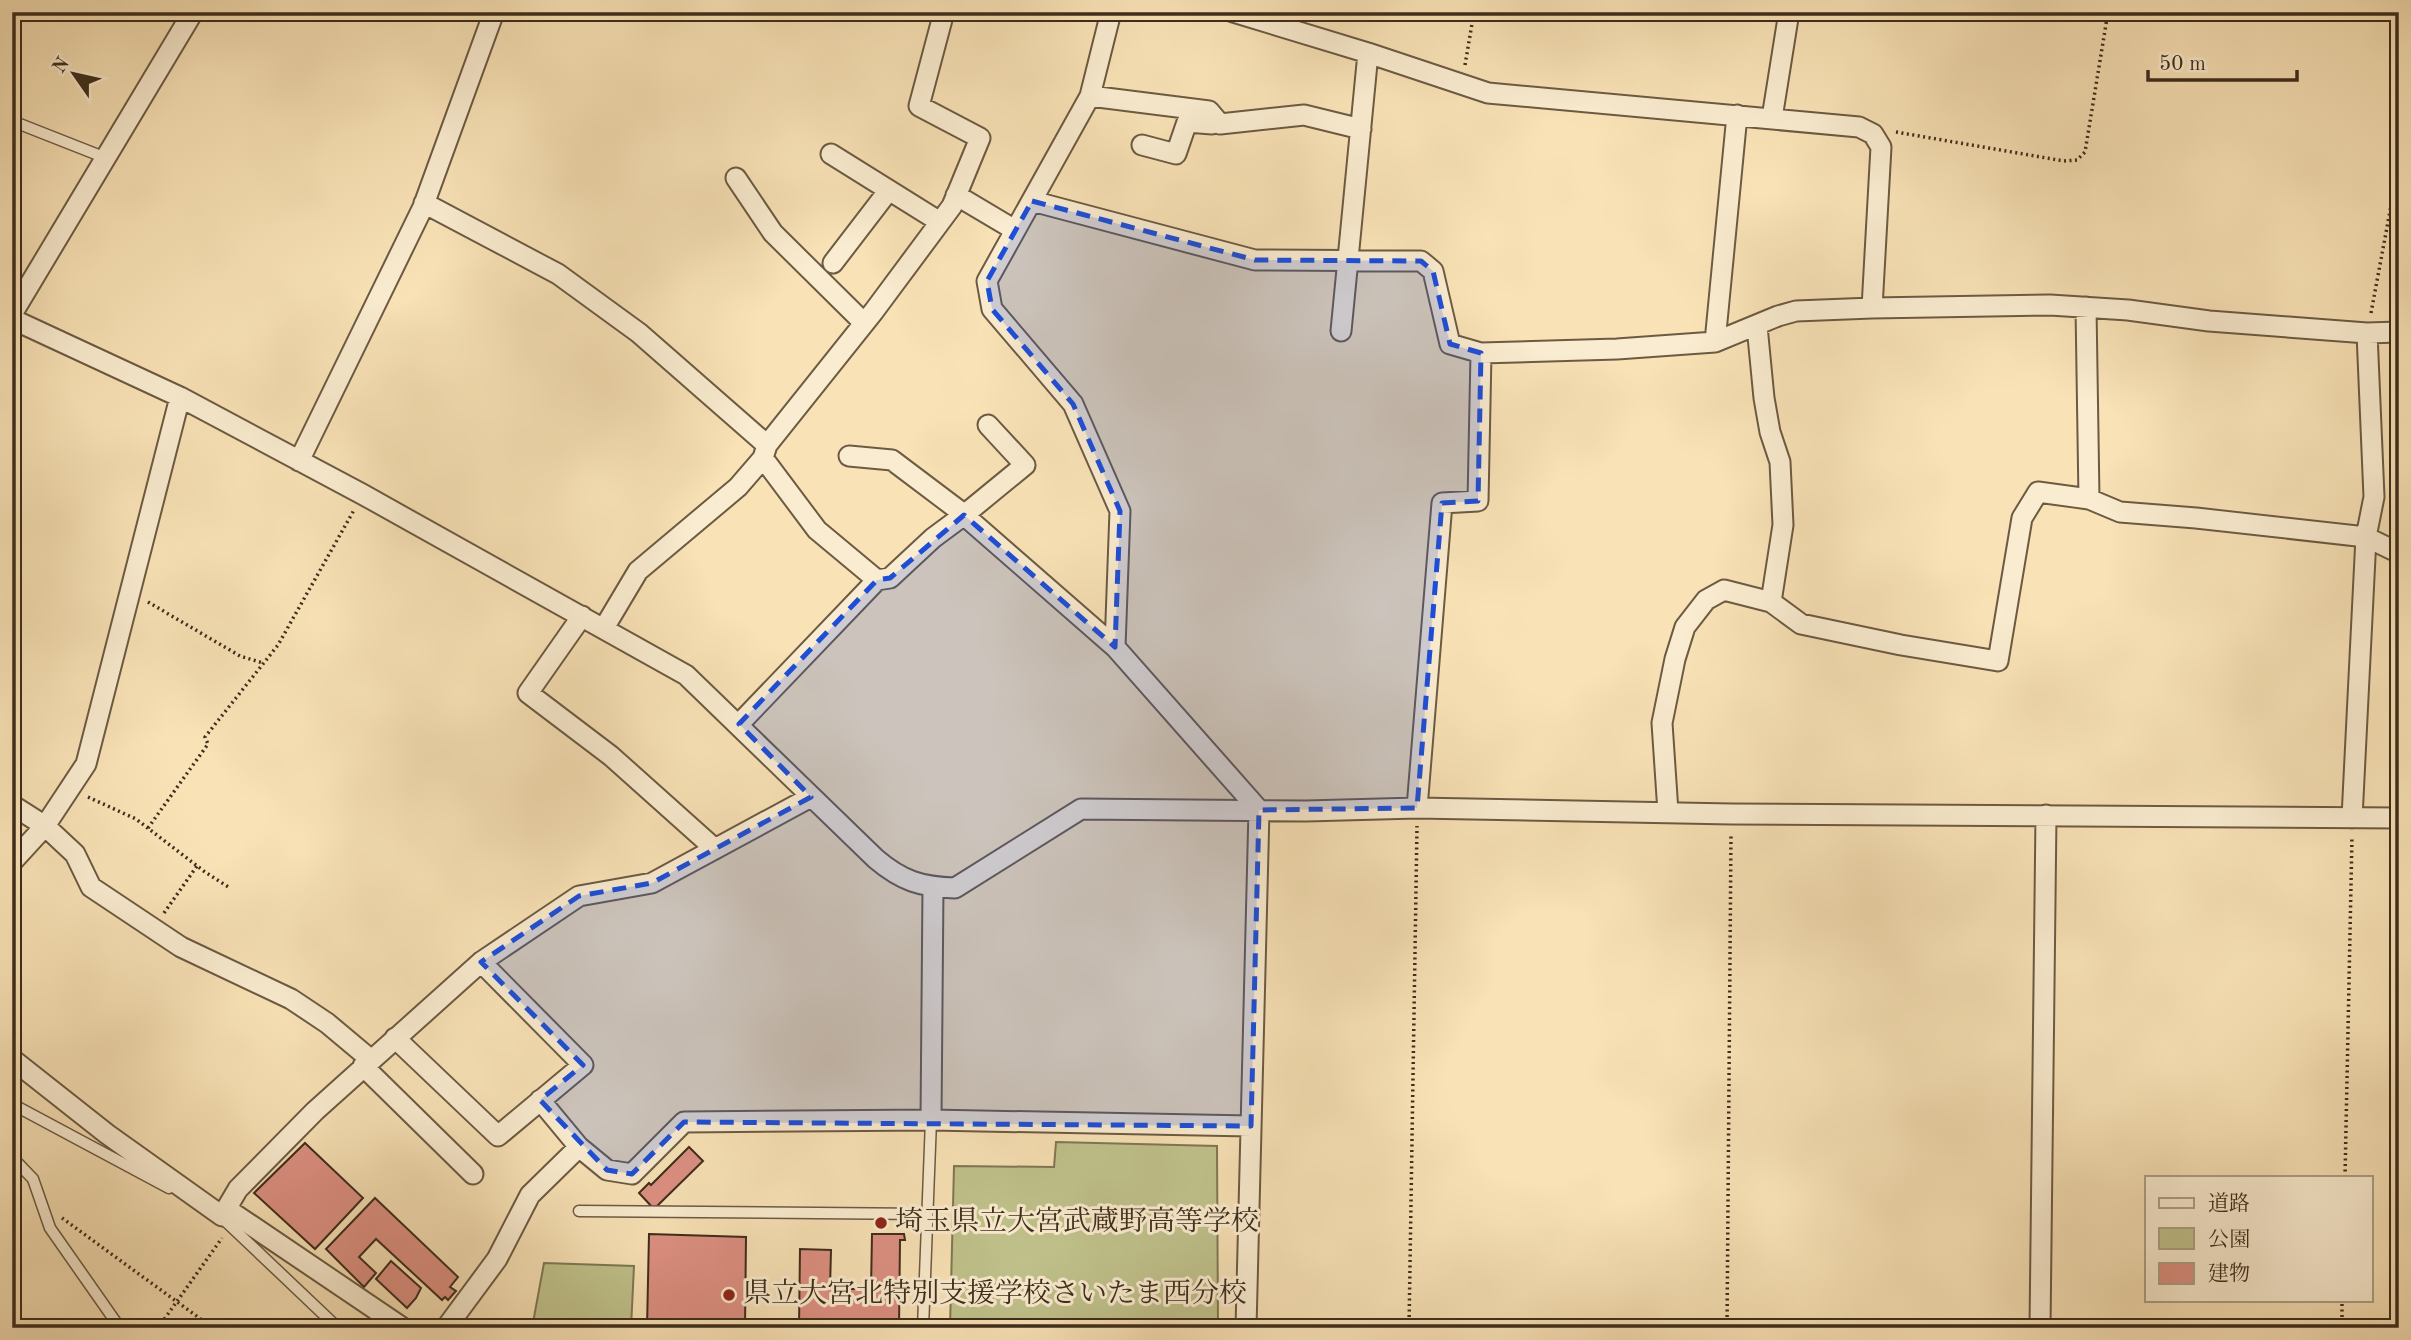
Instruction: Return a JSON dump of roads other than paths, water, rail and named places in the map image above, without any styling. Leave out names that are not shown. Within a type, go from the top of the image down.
[{"type":"street","points":[[12,314],[193,12]]},
{"type":"street","points":[[299,461],[424,203],[494,12]]},
{"type":"street","points":[[604,628],[638,572],[738,486],[951,206],[980,138],[919,106],[944,12]]},
{"type":"street","points":[[1111,12],[1090,96],[987,281],[992,309],[1073,404],[1120,511],[1115,647]]},
{"type":"street","points":[[1233,12],[1488,93],[1859,127],[1873,134],[1881,147],[1872,308]]},
{"type":"street","points":[[1772,118],[1790,12]]},
{"type":"street","points":[[1341,331],[1368,53]]},
{"type":"street","points":[[1090,96],[1209,111],[1220,124]]},
{"type":"street","points":[[1142,145],[1176,154],[1187,122],[1220,124],[1304,115],[1361,129]]},
{"type":"street","points":[[1715,342],[1737,115]]},
{"type":"street","points":[[831,153],[940,222]]},
{"type":"street","points":[[736,178],[773,233],[864,323]]},
{"type":"street","points":[[833,263],[889,190]]},
{"type":"street","points":[[956,195],[1015,230]]},
{"type":"street","points":[[1032,201],[1255,260],[1421,261],[1433,271],[1450,344],[1481,353],[1617,349],[1715,342],[1779,316],[1810,309],[2050,304],[2208,321],[2399,332]]},
{"type":"street","points":[[424,203],[558,274],[639,333],[765,451],[817,530],[877,580]]},
{"type":"street","points":[[2086,307],[2089,499]]},
{"type":"street","points":[[12,319],[180,397],[362,494],[686,675],[895,875],[933,887],[955,888],[1082,809],[1417,808],[1732,814],[2399,818]]},
{"type":"street","points":[[1757,326],[1770,432],[1780,462],[1783,525],[1771,602]]},
{"type":"street","points":[[2352,818],[2367,537],[2374,496],[2367,332]]},
{"type":"street","points":[[1417,808],[1442,503],[1478,500],[1481,353]]},
{"type":"street","points":[[12,862],[48,822],[86,764],[180,397]]},
{"type":"street","points":[[739,724],[877,580],[890,578],[933,538],[1025,465],[988,425]]},
{"type":"street","points":[[849,456],[892,460],[964,516],[1115,647],[1259,810],[1246,1328]]},
{"type":"street","points":[[1668,813],[1662,723],[1675,659],[1685,626],[1706,600],[1724,590],[1771,602],[1801,624],[1901,646],[1998,662],[2022,518],[2038,492],[2089,499],[2120,512],[2367,537],[2399,553]]},
{"type":"street","points":[[582,616],[528,692],[611,756],[715,849]]},
{"type":"street","points":[[12,794],[48,822],[75,854],[91,887],[181,947],[291,999],[327,1023],[472,1174]]},
{"type":"street","points":[[227,1217],[238,1189],[366,1063],[481,962],[579,896],[652,883],[811,797]]},
{"type":"street","points":[[12,805],[48,822]]},
{"type":"street","points":[[2039,1328],[2046,815]]},
{"type":"street","points":[[931,1119],[933,887]]},
{"type":"street","points":[[395,1038],[498,1136],[583,1065],[481,962]]},
{"type":"street","points":[[12,1059],[107,1134],[227,1217],[403,1328]]},
{"type":"street","points":[[540,1100],[579,1147],[607,1170],[632,1174],[684,1122],[931,1119],[1251,1126]]},
{"type":"street","points":[[446,1328],[496,1259],[530,1195],[579,1147]]},
{"type":"lane","points":[[12,121],[106,158]]},
{"type":"lane","points":[[12,1104],[227,1217],[338,1328]]},
{"type":"lane","points":[[923,1328],[931,1119]]},
{"type":"lane","points":[[12,1157],[33,1179],[50,1228],[120,1328]]},
{"type":"lane","points":[[579,1211],[927,1214]]},
{"type":"place","name":"埼玉県立大宮武蔵野高等学校","points":[[881,1223]]},
{"type":"place","name":"県立大宮北特別支援学校さいたま西分校","points":[[729,1295]]}]
